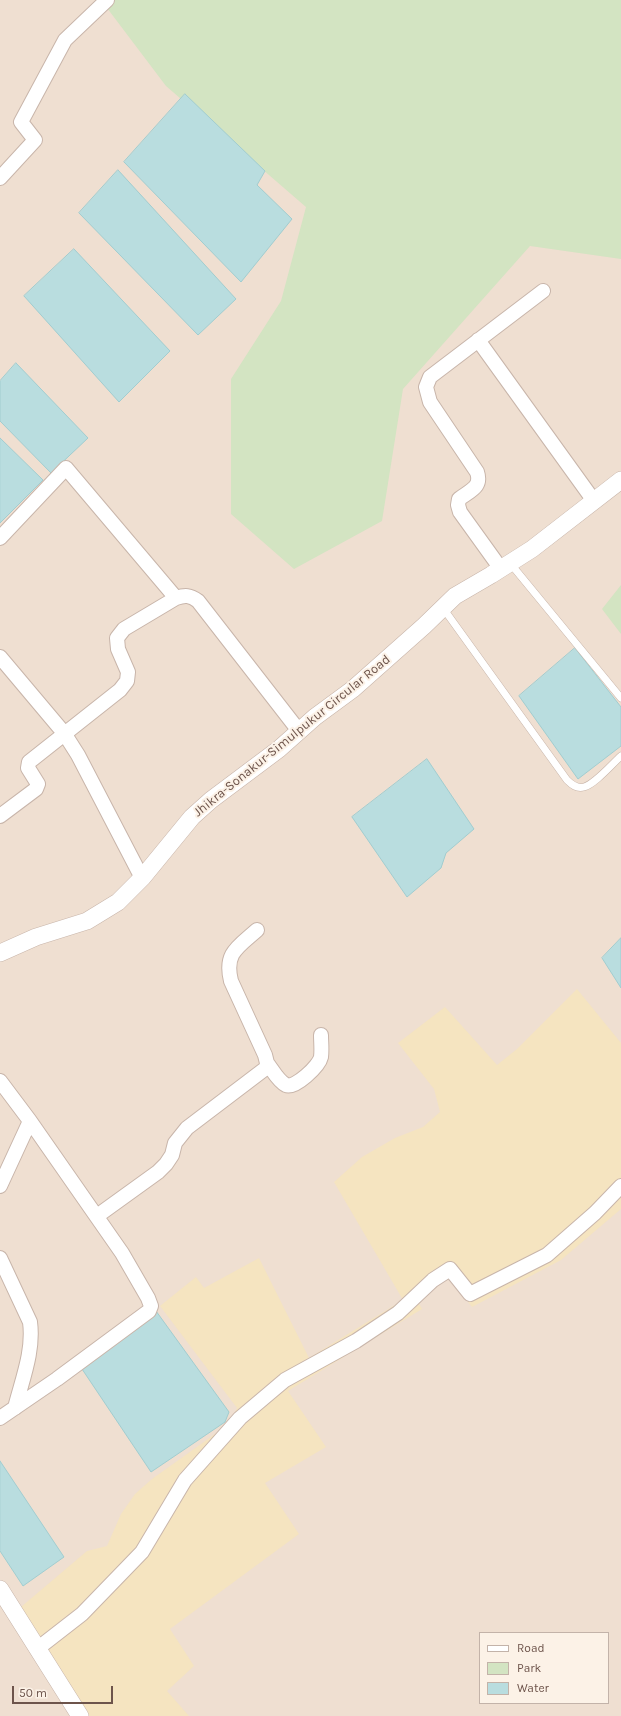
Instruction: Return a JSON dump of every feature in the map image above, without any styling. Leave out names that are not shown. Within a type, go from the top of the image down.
[{"type":"street","points":[[0,178],[36,140],[21,122],[65,40],[107,0]]},
{"type":"street","points":[[506,566],[460,512],[458,506],[459,499],[478,485],[480,479],[477,472],[430,402],[426,387],[430,377],[543,291]]},
{"type":"street","points":[[478,340],[594,501]]},
{"type":"street","points":[[0,538],[66,468],[176,598]]},
{"type":"street","name":"Jhikra-Sonakur-Simulpukur Circular Road","points":[[0,953],[36,937],[87,921],[118,902],[142,878],[192,817],[211,800],[279,749],[399,649],[455,596],[506,566],[555,532],[621,480]]},
{"type":"street","points":[[2,809],[36,789],[38,784],[28,768],[29,762],[120,690],[127,681],[128,672],[118,649],[117,638],[124,629],[176,598],[185,595],[193,597],[198,601],[299,731]]},
{"type":"street","points":[[0,657],[64,733],[78,755],[142,878]]},
{"type":"street","points":[[257,930],[235,950],[229,959],[228,969],[231,981],[267,1063],[282,1082],[286,1085],[292,1086],[319,1063],[321,1058],[321,1035]]},
{"type":"street","points":[[97,1216],[158,1172],[169,1160],[177,1139],[187,1128],[261,1073],[266,1068],[267,1063]]},
{"type":"street","points":[[0,1081],[30,1121],[122,1253],[148,1298],[151,1306],[148,1311],[57,1379],[0,1418]]},
{"type":"street","points":[[0,1186],[30,1121]]},
{"type":"street","points":[[37,1649],[82,1614],[142,1552],[185,1480],[240,1418],[286,1380],[398,1314],[433,1280],[450,1269],[470,1294],[547,1255],[595,1213],[621,1186]]},
{"type":"street","points":[[0,1258],[30,1322],[31,1332],[29,1352],[15,1408]]},
{"type":"street","points":[[0,1590],[80,1716]]},
{"type":"lane","points":[[506,566],[621,698]]},
{"type":"lane","points":[[442,608],[567,780],[574,787],[584,787],[594,781],[621,756]]},
{"type":"shaded area","points":[[0,0],[621,0],[621,1716],[0,1716]]},
{"type":"green space","points":[[101,0],[621,0],[621,259],[530,246],[403,389],[382,521],[294,569],[231,514],[231,379],[281,301],[306,207],[166,86]]},
{"type":"green space","points":[[621,585],[621,634],[602,609]]},
{"type":"sand","points":[[577,989],[621,1043],[621,1209],[561,1260],[472,1307],[448,1276],[417,1300],[422,1309],[288,1391],[326,1447],[265,1483],[299,1534],[170,1629],[194,1666],[167,1691],[189,1716],[87,1716],[21,1607],[87,1551],[107,1546],[121,1514],[135,1494],[152,1479],[229,1424],[237,1408],[160,1306],[196,1277],[204,1288],[259,1258],[309,1358],[403,1300],[334,1182],[362,1157],[395,1138],[423,1127],[440,1112],[434,1089],[398,1043],[445,1007],[497,1065],[517,1049]]},
{"type":"water","points":[[185,94],[265,171],[257,185],[292,219],[241,282],[124,162]]},
{"type":"water","points":[[118,170],[236,299],[198,335],[79,213]]},
{"type":"water","points":[[74,249],[170,351],[119,402],[24,296]]},
{"type":"water","points":[[16,363],[88,438],[51,473],[0,421],[0,381]]},
{"type":"water","points":[[0,438],[43,480],[0,523]]},
{"type":"water","points":[[575,648],[621,707],[621,746],[578,779],[519,696]]},
{"type":"water","points":[[427,759],[474,829],[446,853],[441,868],[407,897],[352,817]]},
{"type":"water","points":[[621,938],[621,988],[602,958]]},
{"type":"water","points":[[156,1311],[229,1412],[225,1422],[151,1472],[82,1369]]},
{"type":"water","points":[[0,1461],[64,1557],[23,1586],[0,1551]]}]
